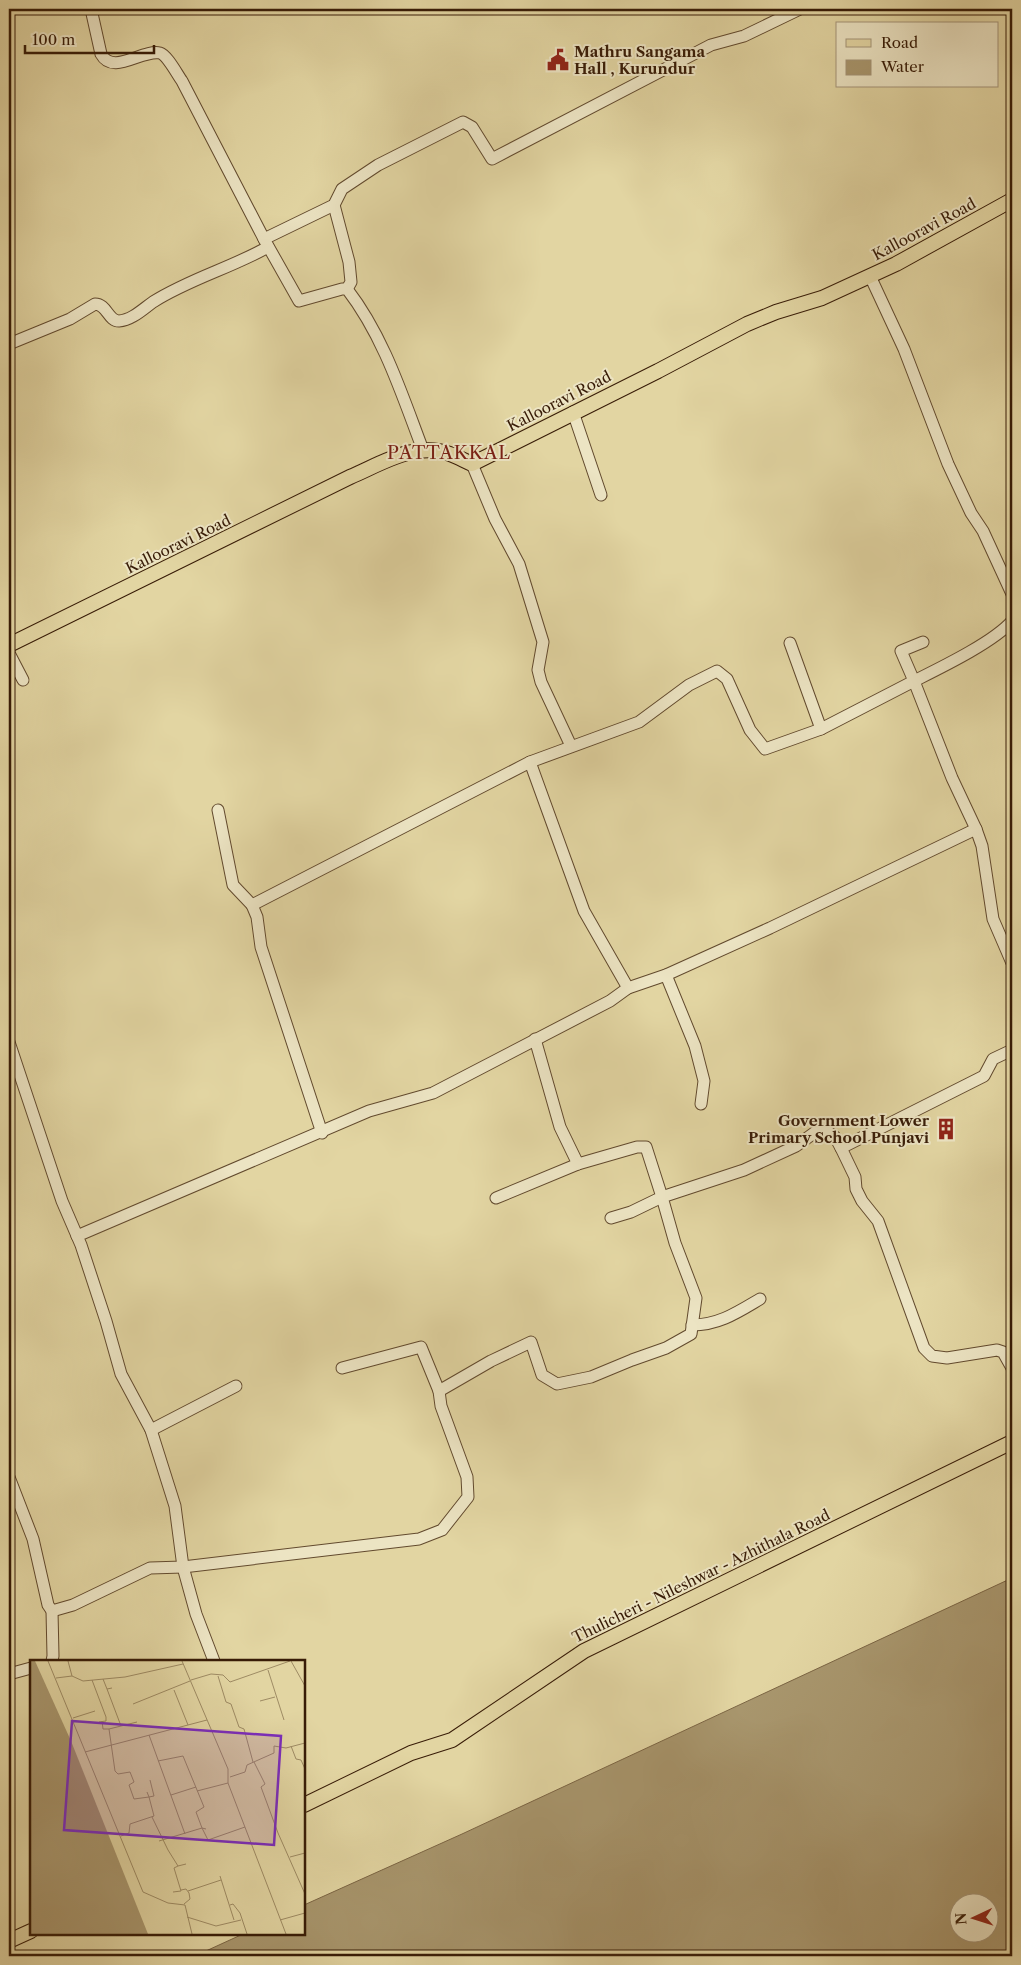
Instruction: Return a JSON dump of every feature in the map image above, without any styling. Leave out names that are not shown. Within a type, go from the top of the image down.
[{"type":"main road","name":"Kallooravi Road","points":[[9,645],[350,477],[405,453],[423,450],[449,453],[472,464],[658,371],[747,324],[776,312],[822,298],[896,264],[1012,200]]},
{"type":"main road","name":"Thulicheri - Nileshwar - Azhithala Road","points":[[305,1805],[411,1753],[452,1740],[584,1651],[1012,1442]]},
{"type":"main road","points":[[9,1941],[30,1931]]},
{"type":"street","points":[[91,9],[101,54],[104,59],[120,62],[148,54],[160,53],[165,56],[182,81],[266,243],[300,301],[331,291],[347,290]]},
{"type":"street","points":[[9,344],[70,319],[95,304],[103,306],[114,320],[124,320],[184,286],[246,260],[266,243],[334,205],[342,190],[378,164],[463,122],[472,127],[492,158],[711,45],[744,36],[800,9]]},
{"type":"street","points":[[334,205],[350,262],[351,282],[347,290]]},
{"type":"street","points":[[870,276],[904,349],[948,464],[971,513],[983,531],[1012,594]]},
{"type":"street","points":[[347,290],[364,313],[390,364],[423,450]]},
{"type":"street","points":[[573,412],[601,495]]},
{"type":"street","points":[[472,464],[495,519],[519,564],[543,642],[538,670],[571,746]]},
{"type":"street","points":[[252,904],[530,762],[639,722],[689,685],[717,671],[728,679],[750,730],[765,749],[822,729],[968,652],[1005,629],[1012,621]]},
{"type":"street","points":[[923,642],[901,651],[952,778],[976,829],[982,846],[993,919],[1012,964]]},
{"type":"street","points":[[790,643],[822,729]]},
{"type":"street","points":[[9,654],[23,680]]},
{"type":"street","points":[[530,762],[584,911],[628,988]]},
{"type":"street","points":[[218,810],[233,885],[252,904],[257,917],[262,947],[322,1132]]},
{"type":"street","points":[[77,1236],[368,1111],[433,1093],[610,1001],[628,988],[666,975],[770,928],[976,829]]},
{"type":"street","points":[[666,975],[695,1046],[704,1081],[701,1104]]},
{"type":"street","points":[[535,1039],[560,1127],[578,1164]]},
{"type":"street","points":[[9,1042],[59,1192],[77,1236],[106,1321],[121,1374],[151,1430],[175,1506],[182,1567],[196,1614],[214,1660]]},
{"type":"street","points":[[841,1148],[984,1076],[993,1059],[1012,1050]]},
{"type":"street","points":[[611,1218],[631,1212],[662,1197],[744,1170],[796,1146],[814,1133],[828,1130],[835,1137],[855,1177],[856,1189],[862,1201],[878,1221],[924,1348],[932,1356],[947,1358],[997,1350],[1003,1352],[1012,1368]]},
{"type":"street","points":[[439,1391],[491,1361],[531,1342],[542,1375],[557,1384],[592,1377],[666,1348],[691,1334],[696,1298],[675,1243],[646,1147],[637,1146],[578,1164],[496,1198]]},
{"type":"street","points":[[692,1324],[706,1325],[726,1319],[760,1300]]},
{"type":"street","points":[[52,1611],[73,1605],[150,1568],[182,1567],[419,1539],[442,1530],[468,1497],[467,1477],[441,1406],[439,1391],[421,1347],[342,1368]]},
{"type":"street","points":[[151,1430],[236,1386]]},
{"type":"street","points":[[9,1477],[14,1506],[32,1539],[48,1605],[52,1611],[52,1660]]},
{"type":"street","points":[[9,1674],[30,1668]]},
{"type":"water","points":[[1012,1578],[1012,1956],[195,1956],[241,1935],[305,1935],[305,1905],[462,1834]]},
{"type":"place","name":"Mathru Sangama Hall , Kurundur","points":[[558,60]]},
{"type":"place","name":"Government Lower Primary School Punjavi","points":[[946,1129]]},
{"type":"district","name":"PATTAKKAL","points":[[449,453]]}]
